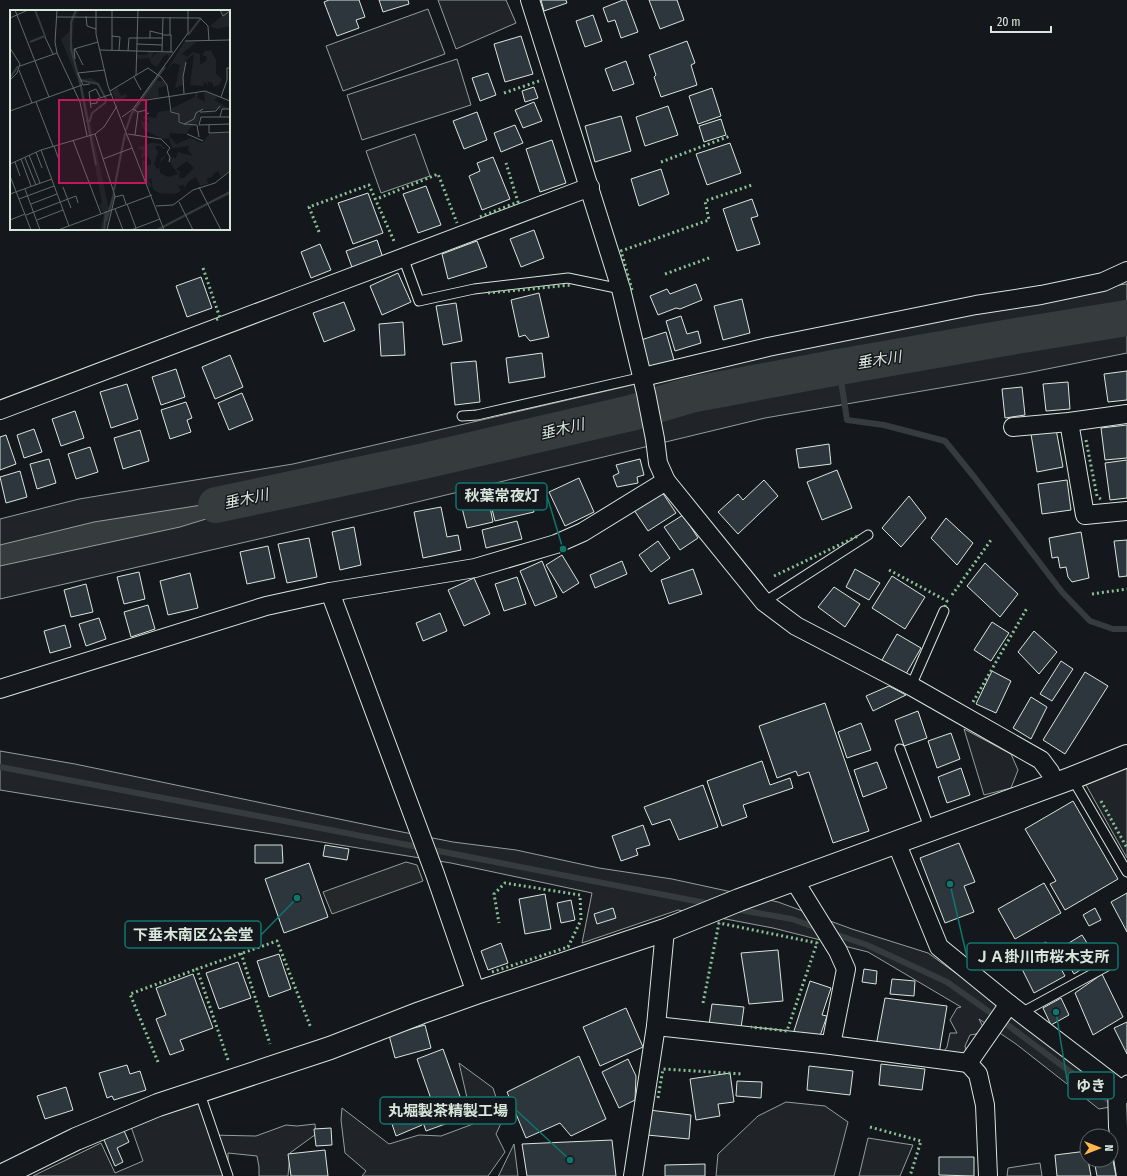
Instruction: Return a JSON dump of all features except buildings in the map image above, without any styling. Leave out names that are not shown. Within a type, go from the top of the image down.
[{"type":"street","points":[[530,0],[622,289],[644,385],[655,439],[658,463],[666,481],[764,602],[796,626],[912,686],[1041,760],[1050,772],[1063,781]]},
{"type":"street","points":[[0,410],[590,187]]},
{"type":"street","points":[[644,385],[768,347],[976,305],[1057,292],[1104,282],[1127,271]]},
{"type":"street","points":[[1014,427],[1069,422],[1127,414]]},
{"type":"street","points":[[1069,422],[1085,515],[1127,511]]},
{"type":"street","points":[[0,689],[266,606],[330,592],[475,568],[556,544],[583,532],[666,481]]},
{"type":"street","points":[[330,592],[431,863],[476,993]]},
{"type":"street","points":[[1,1176],[76,1139],[158,1105],[330,1048],[476,993],[665,930],[739,900],[1127,756]]},
{"type":"street","points":[[896,842],[939,947],[1012,1008],[1124,1087],[1118,1127],[1126,1176]]},
{"type":"street","points":[[794,880],[838,951],[846,969],[831,1045]]},
{"type":"street","points":[[633,1176],[656,1026],[665,930]]},
{"type":"street","points":[[968,1063],[992,1030],[1012,1008]]},
{"type":"street","points":[[656,1026],[831,1045],[968,1063],[978,1074],[985,1106],[988,1176]]},
{"type":"lane","points":[[402,257],[419,301],[474,289],[568,278],[622,289]]},
{"type":"lane","points":[[462,416],[644,385]]},
{"type":"lane","points":[[764,602],[868,535]]},
{"type":"lane","points":[[912,686],[944,611]]},
{"type":"lane","points":[[900,749],[930,830]]},
{"type":"lane","points":[[1063,781],[1127,872]]},
{"type":"lane","points":[[1012,1008],[1109,965]]},
{"type":"lane","points":[[199,1091],[228,1176]]},
{"type":"shaded area","points":[[438,0],[506,0],[516,23],[456,49]]},
{"type":"shaded area","points":[[428,9],[445,54],[343,91],[326,46]]},
{"type":"shaded area","points":[[457,59],[471,105],[362,140],[347,95]]},
{"type":"shaded area","points":[[415,134],[430,176],[381,193],[366,151]]},
{"type":"shaded area","points":[[1127,284],[1127,353],[1027,373],[765,418],[388,509],[0,599],[0,519],[79,499],[293,464],[709,367]]},
{"type":"shaded area","points":[[964,729],[1011,754],[1018,770],[1011,788],[984,795]]},
{"type":"shaded area","points":[[0,751],[75,764],[453,842],[516,850],[599,868],[672,879],[778,902],[852,929],[928,953],[1083,1065],[1104,1087],[1110,1107],[1099,1109],[1016,1044],[979,1019],[983,1027],[982,1033],[970,1035],[965,1046],[967,1053],[960,1058],[942,1054],[947,1047],[950,1033],[957,1033],[950,1020],[957,1008],[961,1007],[868,952],[773,928],[678,910],[582,943],[592,893],[451,863],[0,790]]},
{"type":"shaded area","points":[[1127,767],[1127,858],[1086,785]]},
{"type":"shaded area","points":[[406,862],[417,865],[423,881],[332,914],[323,892]]},
{"type":"shaded area","points":[[459,1063],[493,1088],[503,1119],[496,1134],[505,1152],[488,1176],[362,1176],[366,1171],[345,1153],[341,1120],[342,1108],[389,1144],[419,1135],[441,1136],[473,1124]]},
{"type":"shaded area","points":[[201,1096],[209,1135],[256,1136],[286,1125],[297,1126],[315,1124],[316,1134],[290,1153],[288,1176],[259,1176],[257,1156],[228,1153],[228,1176],[33,1176],[101,1143],[115,1173],[143,1161],[129,1121]]},
{"type":"shaded area","points":[[786,1102],[825,1106],[848,1122],[834,1176],[716,1176],[718,1154],[758,1116]]},
{"type":"shaded area","points":[[868,1138],[913,1145],[900,1176],[859,1176]]},
{"type":"shaded area","points":[[514,1144],[518,1176],[498,1176],[499,1175]]},
{"type":"shaded area","points":[[1040,1163],[1042,1176],[1007,1176],[1008,1168]]},
{"type":"water","points":[[333,480],[180,527],[0,566],[0,545],[94,522],[265,495]]},
{"type":"waterway","name":"垂木川","points":[[216,505],[424,461],[631,413],[690,395],[839,367],[1127,318]]},
{"type":"waterway","points":[[839,367],[847,420],[884,425],[945,441],[1062,592],[1090,621],[1113,629],[1127,629]]},
{"type":"waterway","points":[[0,767],[711,904]]},
{"type":"waterway","points":[[735,909],[792,919],[820,929]]},
{"type":"waterway","points":[[832,933],[867,945],[947,982],[1005,1023],[1127,1114]]},
{"type":"hedge","points":[[504,93],[542,80]]},
{"type":"hedge","points":[[661,162],[730,136]]},
{"type":"hedge","points":[[480,217],[518,202],[506,163]]},
{"type":"hedge","points":[[379,198],[438,174],[457,223]]},
{"type":"hedge","points":[[319,232],[309,207],[369,185],[394,241]]},
{"type":"hedge","points":[[632,290],[621,251],[709,220],[705,201],[752,185]]},
{"type":"hedge","points":[[665,274],[709,258]]},
{"type":"hedge","points":[[203,268],[220,318],[215,320]]},
{"type":"hedge","points":[[488,293],[571,285]]},
{"type":"hedge","points":[[1086,440],[1097,496],[1103,501]]},
{"type":"hedge","points":[[774,576],[858,536]]},
{"type":"hedge","points":[[952,595],[991,540]]},
{"type":"hedge","points":[[889,570],[947,601],[944,609]]},
{"type":"hedge","points":[[1092,594],[1127,589]]},
{"type":"hedge","points":[[973,702],[1027,608]]},
{"type":"hedge","points":[[1101,801],[1127,848]]},
{"type":"hedge","points":[[492,972],[568,947],[581,920],[580,895],[505,883],[494,894],[499,923]]},
{"type":"hedge","points":[[703,1003],[719,923],[817,943],[787,1031],[751,1027]]},
{"type":"hedge","points":[[228,1060],[197,969],[277,941],[311,1028]]},
{"type":"hedge","points":[[241,953],[270,1044]]},
{"type":"hedge","points":[[158,1062],[130,994],[197,969]]},
{"type":"hedge","points":[[658,1098],[663,1069],[743,1074]]},
{"type":"hedge","points":[[870,1127],[921,1141],[910,1176]]},
{"type":"place","name":"秋葉常夜灯","points":[[563,549]]},
{"type":"place","name":"ＪＡ掛川市桜木支所","points":[[950,884]]},
{"type":"place","name":"下垂木南区公会堂","points":[[297,898]]},
{"type":"place","name":"ゆき","points":[[1056,1012]]},
{"type":"place","name":"丸堀製茶精製工場","points":[[570,1160]]}]
